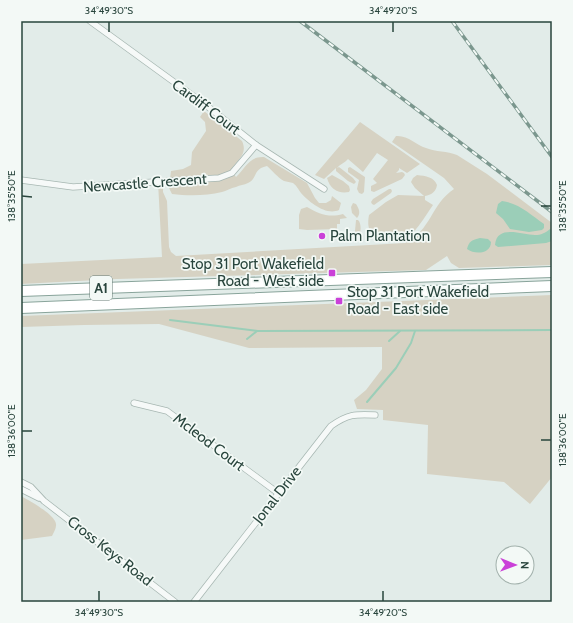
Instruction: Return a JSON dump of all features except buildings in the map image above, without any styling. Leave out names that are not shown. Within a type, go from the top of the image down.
[{"type":"highway","name":"A1","points":[[21,291],[552,272]]},
{"type":"highway","name":"A1","points":[[21,308],[552,286]]},
{"type":"street","name":"Cardiff Court","points":[[90,21],[207,106],[256,145],[324,189]]},
{"type":"street","name":"Newcastle Crescent","points":[[21,180],[73,187],[219,178],[232,173],[256,145]]},
{"type":"street","name":"Mcleod Court","points":[[134,403],[167,411],[278,493]]},
{"type":"street","name":"Jonal Drive","points":[[194,602],[331,426],[343,418],[356,414],[375,415]]},
{"type":"street","name":"Cross Keys Road","points":[[21,482],[30,487],[44,501],[175,602]]},
{"type":"street","name":"Cross Keys Road","points":[[21,489],[44,501]]},
{"type":"shaded area","points":[[204,111],[242,141],[244,146],[243,153],[231,170],[236,177],[251,161],[259,157],[264,157],[307,183],[319,203],[326,203],[331,200],[332,196],[341,203],[339,210],[323,210],[313,204],[304,197],[293,183],[284,181],[267,166],[259,169],[253,179],[246,184],[222,192],[197,195],[172,194],[169,188],[171,171],[183,169],[191,165],[192,152],[206,131],[205,122],[200,117]]},
{"type":"shaded area","points":[[360,122],[420,164],[407,173],[399,168],[396,173],[404,173],[405,175],[402,179],[374,192],[371,191],[371,186],[377,183],[373,179],[388,160],[377,153],[363,172],[348,159],[337,168],[339,167],[353,178],[356,182],[354,184],[336,171],[336,168],[324,179],[315,175]]},
{"type":"shaded area","points":[[396,136],[404,137],[422,147],[457,155],[487,174],[552,223],[552,265],[459,268],[451,263],[447,256],[426,270],[117,279],[21,284],[21,264],[162,257],[158,182],[163,182],[163,192],[167,201],[169,247],[171,252],[176,256],[405,243],[414,238],[420,232],[440,202],[454,189],[444,178],[392,142]]},
{"type":"shaded area","points":[[350,167],[365,177],[364,192],[362,194],[359,193],[357,189],[359,180],[348,172],[348,168]]},
{"type":"shaded area","points":[[332,175],[349,186],[349,192],[341,192],[332,188],[327,178]]},
{"type":"shaded area","points":[[417,175],[426,176],[434,180],[437,185],[436,190],[433,193],[425,196],[425,200],[433,205],[419,226],[413,233],[405,237],[383,238],[374,235],[369,228],[369,215],[398,195],[424,196],[411,182]]},
{"type":"shaded area","points":[[389,189],[392,191],[391,193],[374,205],[372,204],[371,202],[373,199]]},
{"type":"shaded area","points":[[502,201],[514,204],[524,210],[544,224],[544,228],[542,230],[529,232],[510,229],[503,219],[496,213],[498,204]]},
{"type":"shaded area","points":[[353,203],[356,204],[359,209],[357,218],[352,213],[351,207]]},
{"type":"shaded area","points":[[307,207],[324,215],[333,216],[343,214],[347,218],[340,219],[340,224],[337,224],[337,229],[299,229],[299,215],[301,209]]},
{"type":"shaded area","points":[[356,220],[359,221],[360,226],[360,233],[357,234],[355,231]]},
{"type":"shaded area","points":[[550,229],[552,230],[552,241],[546,243],[498,247],[495,245],[500,235],[505,233],[511,232],[537,235],[543,234]]},
{"type":"shaded area","points":[[480,238],[488,239],[491,242],[486,251],[478,253],[467,249],[471,241]]},
{"type":"shaded area","points":[[552,295],[552,477],[530,504],[504,482],[427,474],[428,425],[383,420],[383,410],[357,409],[354,400],[366,390],[382,369],[382,347],[249,348],[159,324],[21,327],[21,316]]},
{"type":"shaded area","points":[[21,496],[40,507],[55,521],[56,525],[52,536],[21,540]]},
{"type":"waterway","points":[[170,320],[258,331],[552,330]]},
{"type":"waterway","points":[[247,339],[257,331]]},
{"type":"waterway","points":[[389,341],[400,331]]},
{"type":"waterway","points":[[367,402],[396,368],[411,343],[415,331]]},
{"type":"railway","points":[[300,21],[552,212]]},
{"type":"railway","points":[[452,21],[552,157]]},
{"type":"place","name":"Palm Plantation","points":[[322,236]]},
{"type":"place","name":"Stop 31 Port Wakefield Road - West side","points":[[332,273]]},
{"type":"place","name":"Stop 31 Port Wakefield Road - East side","points":[[339,301]]}]
